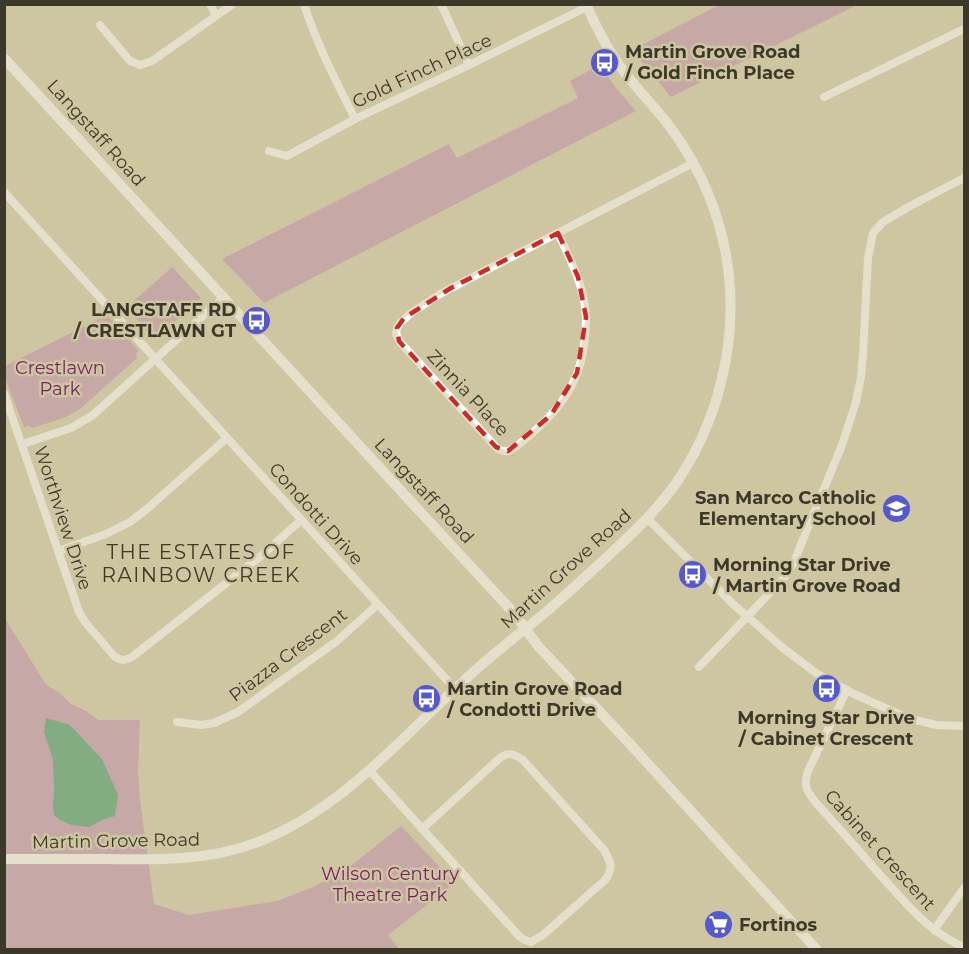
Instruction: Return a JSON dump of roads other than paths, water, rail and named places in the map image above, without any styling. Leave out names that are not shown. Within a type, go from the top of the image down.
[{"type":"street","points":[[210,4],[216,16]]},
{"type":"street","points":[[100,25],[130,61],[140,65],[152,61],[233,4]]},
{"type":"street","points":[[304,4],[322,52],[355,119]]},
{"type":"street","points":[[441,4],[469,65]]},
{"type":"street","name":"Gold Finch Place","points":[[269,151],[287,156],[355,119],[586,6]]},
{"type":"street","name":"Martin Grove Road","points":[[4,859],[147,860],[217,854],[278,833],[315,813],[369,770],[507,642],[555,604],[631,535],[660,505],[683,473],[701,439],[717,399],[725,365],[731,315],[724,241],[711,201],[693,163],[673,130],[634,85],[611,53],[586,6]]},
{"type":"street","points":[[824,97],[964,29]]},
{"type":"street","name":"Langstaff Road","points":[[4,58],[513,612],[538,646],[817,950]]},
{"type":"street","name":"Zinnia Place","points":[[558,233],[578,277],[584,302],[586,335],[577,373],[558,407],[539,428],[508,451],[500,450],[399,341],[396,333],[397,327],[411,313],[440,294],[693,163]]},
{"type":"street","points":[[699,667],[785,577],[793,564],[842,445],[861,377],[868,258],[873,233],[883,222],[964,178]]},
{"type":"street","points":[[4,192],[155,359]]},
{"type":"street","points":[[23,444],[60,432],[93,415],[224,297]]},
{"type":"street","name":"Condotti Drive","points":[[155,359],[455,689]]},
{"type":"street","name":"Worthview Drive","points":[[4,393],[79,612],[119,660],[124,661],[132,657],[261,556],[302,520]]},
{"type":"street","points":[[58,551],[106,534],[130,522],[227,438]]},
{"type":"street","points":[[647,519],[747,617],[808,668],[847,690],[910,719],[937,725],[964,726]]},
{"type":"street","name":"Piazza Crescent","points":[[177,722],[201,725],[214,723],[238,712],[337,640],[378,605]]},
{"type":"street","name":"Cabinet Crescent","points":[[847,690],[808,771],[805,786],[816,804],[915,913],[948,940],[964,947]]},
{"type":"street","points":[[369,770],[422,829],[519,936],[525,940],[531,942],[543,935],[610,873],[611,866],[604,850],[515,754],[501,757],[422,829]]},
{"type":"street","points":[[934,930],[964,888]]},
{"type":"place","name":"Martin Grove Road / Gold Finch Place","points":[[604,62]]},
{"type":"place","name":"LANGSTAFF RD / CRESTLAWN GT","points":[[257,320]]},
{"type":"place","name":"San Marco Catholic Elementary School","points":[[897,508]]},
{"type":"place","name":"Morning Star Drive / Martin Grove Road","points":[[692,575]]},
{"type":"place","name":"Morning Star Drive / Cabinet Crescent","points":[[826,689]]},
{"type":"place","name":"Martin Grove Road / Condotti Drive","points":[[426,699]]},
{"type":"place","name":"Fortinos","points":[[718,925]]},
{"type":"district","name":"THE ESTATES OF RAINBOW CREEK","points":[[201,564]]},
{"type":"park label","name":"Crestlawn Park","points":[[60,378]]},
{"type":"park label","name":"Wilson Century Theatre Park","points":[[390,884]]}]
